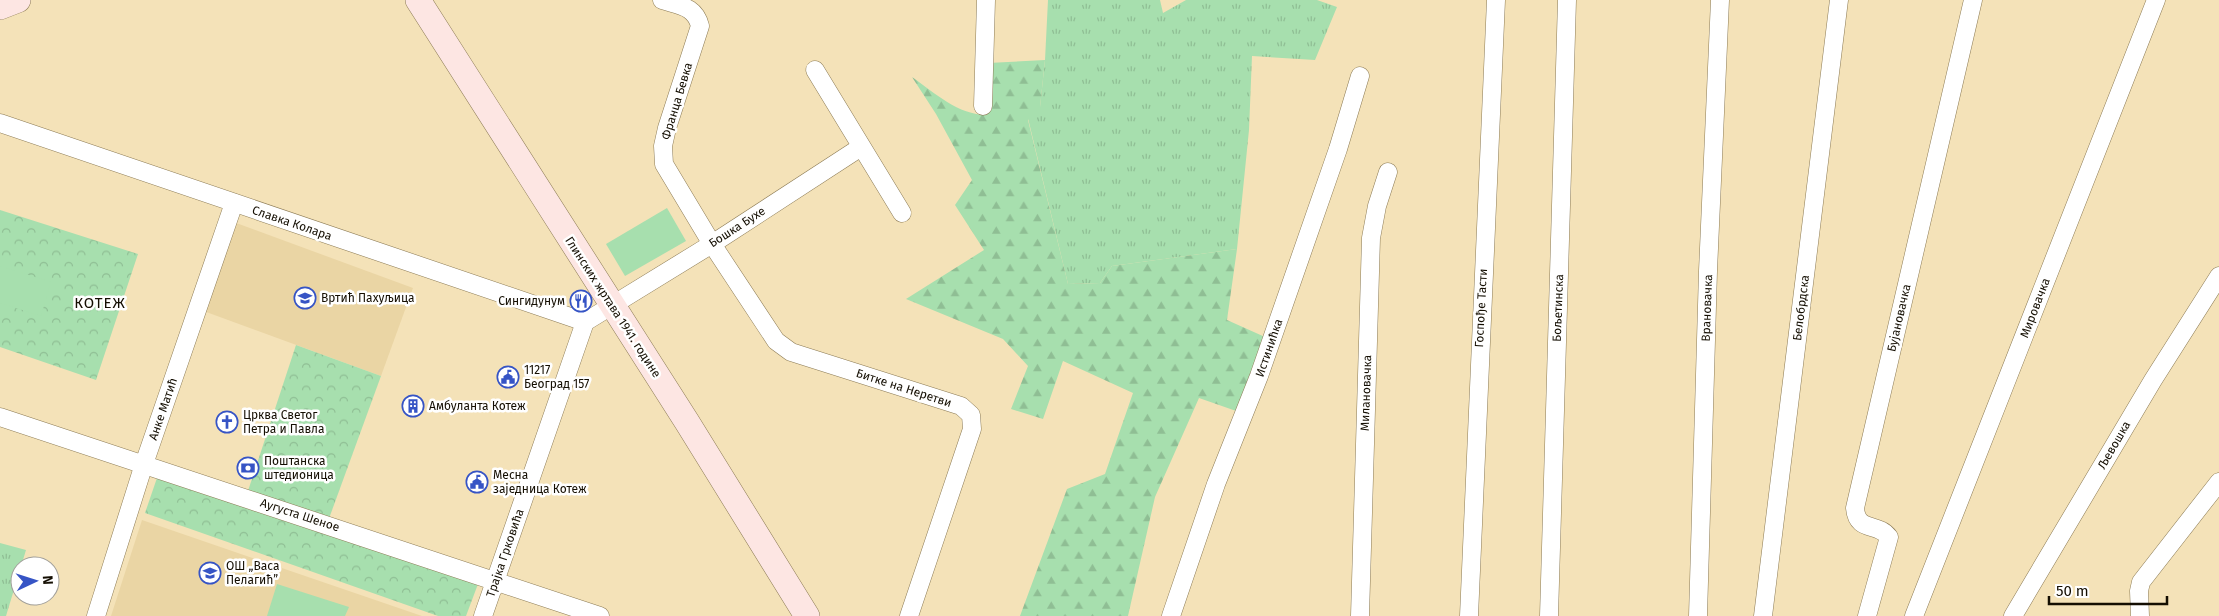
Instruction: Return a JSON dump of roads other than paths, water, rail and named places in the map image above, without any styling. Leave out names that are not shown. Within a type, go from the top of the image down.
[{"type":"street","points":[[0,7],[18,0]]},
{"type":"street","name":"Глинских жртава 1941. године","points":[[418,0],[807,616]]},
{"type":"street","name":"Франца Бевка","points":[[662,0],[690,10],[697,16],[700,26],[663,146],[664,164],[712,244]]},
{"type":"street","points":[[983,106],[986,0]]},
{"type":"street","name":"Госпође Тасти","points":[[1469,616],[1496,0]]},
{"type":"street","name":"Бољетинска","points":[[1549,616],[1567,0]]},
{"type":"street","name":"Врановачка","points":[[1698,616],[1708,290],[1720,0]]},
{"type":"street","name":"Белобрдска","points":[[1763,616],[1839,0]]},
{"type":"street","name":"Бујановачка","points":[[1867,616],[1889,537],[1885,532],[1860,523],[1856,517],[1855,508],[1973,0]]},
{"type":"street","name":"Мировачка","points":[[1914,616],[2156,0]]},
{"type":"street","points":[[815,70],[902,213]]},
{"type":"street","name":"Истинићка","points":[[1171,616],[1216,484],[1262,368],[1338,149],[1360,76]]},
{"type":"street","name":"Славка Колара","points":[[0,123],[585,322]]},
{"type":"street","name":"Бошка Бухе","points":[[611,305],[712,244],[861,146]]},
{"type":"street","name":"Милановачка","points":[[1360,616],[1371,238],[1377,206],[1388,172]]},
{"type":"street","name":"Анке Матић","points":[[96,616],[144,464],[234,203]]},
{"type":"street","name":"Битке на Неретви","points":[[712,244],[776,341],[791,352],[961,406],[971,415],[972,429],[909,616]]},
{"type":"street","name":"Љевошка","points":[[2013,616],[2153,380],[2219,276]]},
{"type":"street","points":[[585,322],[611,305]]},
{"type":"street","name":"Трајка Грковића","points":[[483,616],[585,322]]},
{"type":"street","name":"Аугуста Шеное","points":[[0,417],[600,616]]},
{"type":"street","points":[[2140,616],[2139,591],[2141,582],[2219,482]]},
{"type":"place","name":"Вртић Пахуљица","points":[[305,298]]},
{"type":"place","name":"Сингидунум","points":[[581,301]]},
{"type":"place","name":"11217 Београд 157","points":[[508,377]]},
{"type":"place","name":"Амбуланта Котеж","points":[[413,406]]},
{"type":"place","name":"Црква Светог Петра и Павла","points":[[227,422]]},
{"type":"place","name":"Поштанска штедионица","points":[[248,468]]},
{"type":"place","name":"Месна заједница Котеж","points":[[477,482]]},
{"type":"place","name":"ОШ „Васа Пелагић”","points":[[210,573]]},
{"type":"district","name":"КОТЕЖ","points":[[100,303]]}]
